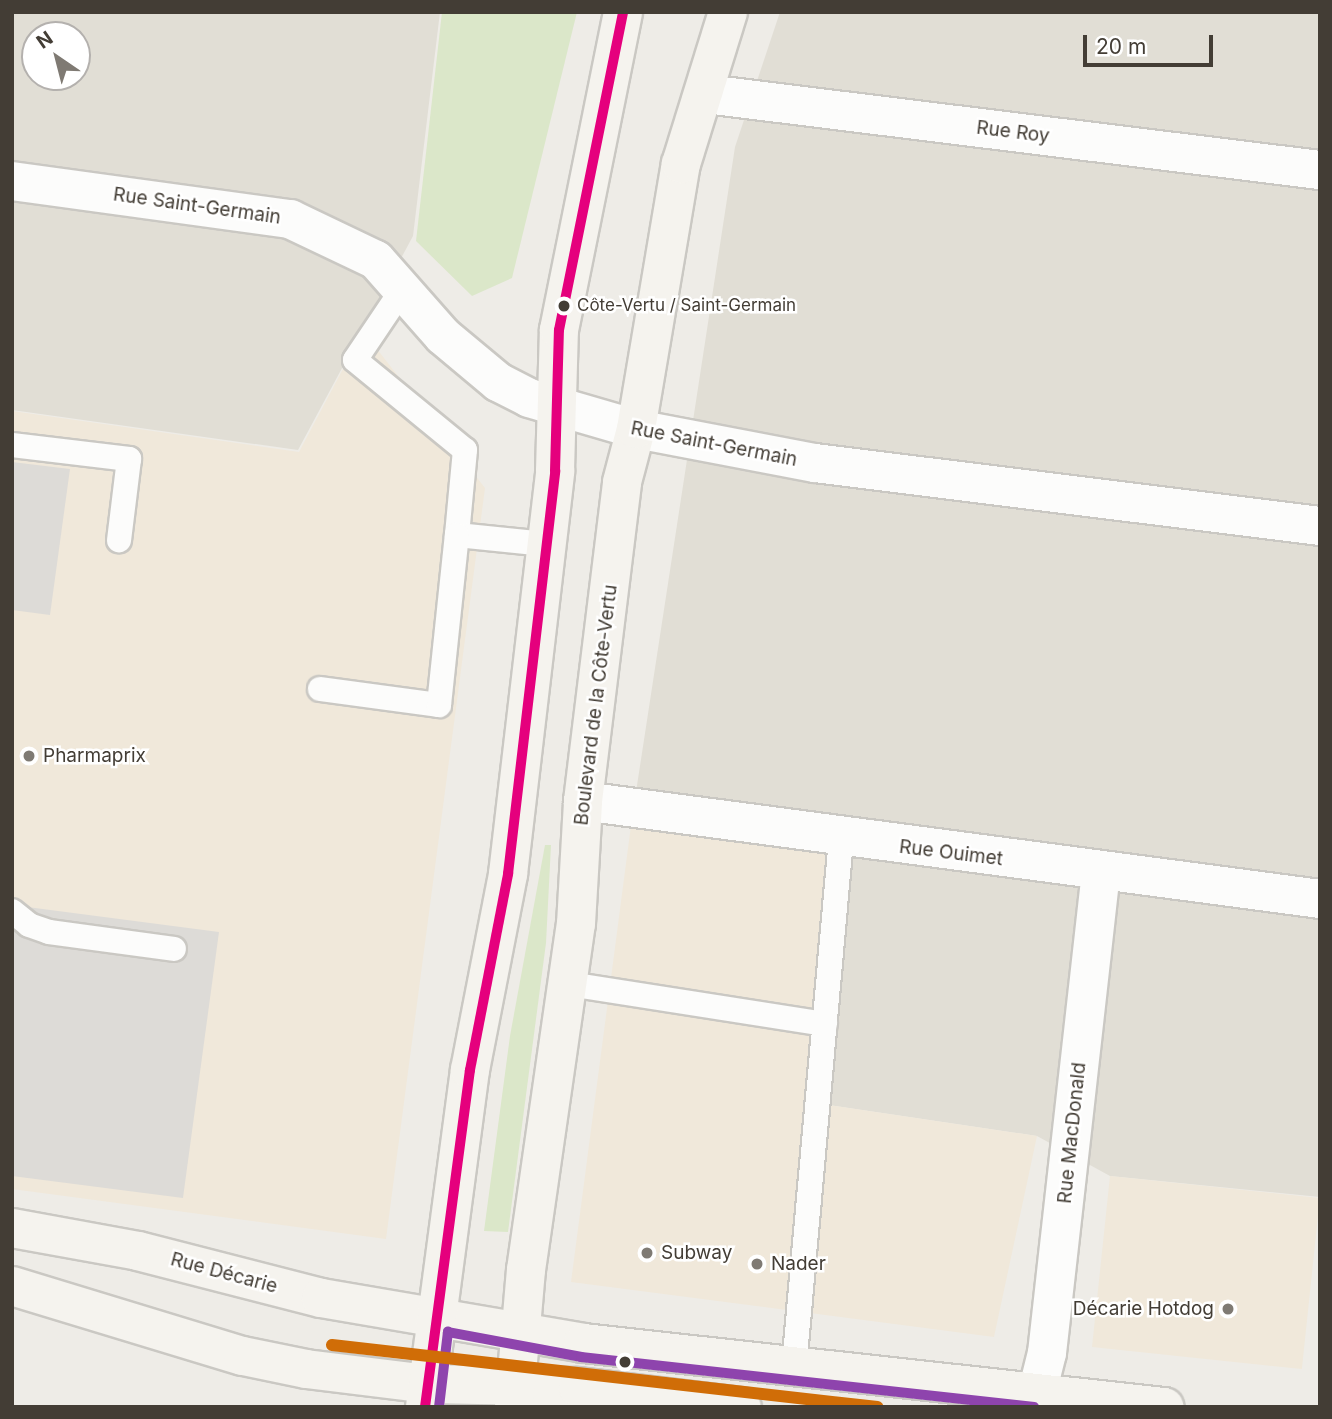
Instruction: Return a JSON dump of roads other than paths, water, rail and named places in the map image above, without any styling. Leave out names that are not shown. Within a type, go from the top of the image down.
[{"type":"main road","points":[[427,1395],[470,1070],[508,874],[555,471],[562,305],[623,12]]},
{"type":"main road","name":"Boulevard de la Côte-Vertu","points":[[514,1397],[569,984],[583,801],[622,482],[636,429],[678,177],[706,94],[728,12]]},
{"type":"main road","name":"Rue Décarie","points":[[12,1228],[138,1251],[321,1298],[436,1315],[583,1343],[794,1367],[1035,1400],[1164,1407]]},
{"type":"main road","points":[[12,1286],[254,1359],[427,1395],[514,1397],[578,1387],[742,1407]]},
{"type":"street","name":"Rue Roy","points":[[706,94],[1320,170]]},
{"type":"street","name":"Rue Saint-Germain","points":[[12,181],[290,219],[376,260],[477,367],[529,398],[636,429],[815,463],[1320,526]]},
{"type":"street","name":"Rue Ouimet","points":[[583,801],[841,839],[1320,899]]},
{"type":"street","name":"Rue MacDonald","points":[[1035,1400],[1047,1353],[1101,872]]},
{"type":"lane","points":[[320,689],[439,705],[465,450],[355,360],[402,290]]},
{"type":"lane","points":[[12,445],[129,459],[119,540]]},
{"type":"lane","points":[[457,535],[546,544]]},
{"type":"lane","points":[[794,1367],[841,839]]},
{"type":"lane","points":[[12,911],[29,925],[48,932],[174,949]]},
{"type":"lane","points":[[569,984],[825,1024]]},
{"type":"place","name":"Côte-Vertu / Saint-Germain","points":[[564,306]]},
{"type":"place","name":"Pharmaprix","points":[[29,756]]},
{"type":"place","name":"Subway","points":[[647,1253]]},
{"type":"place","name":"Nader","points":[[757,1264]]},
{"type":"place","name":"Décarie Hotdog","points":[[1228,1309]]}]
